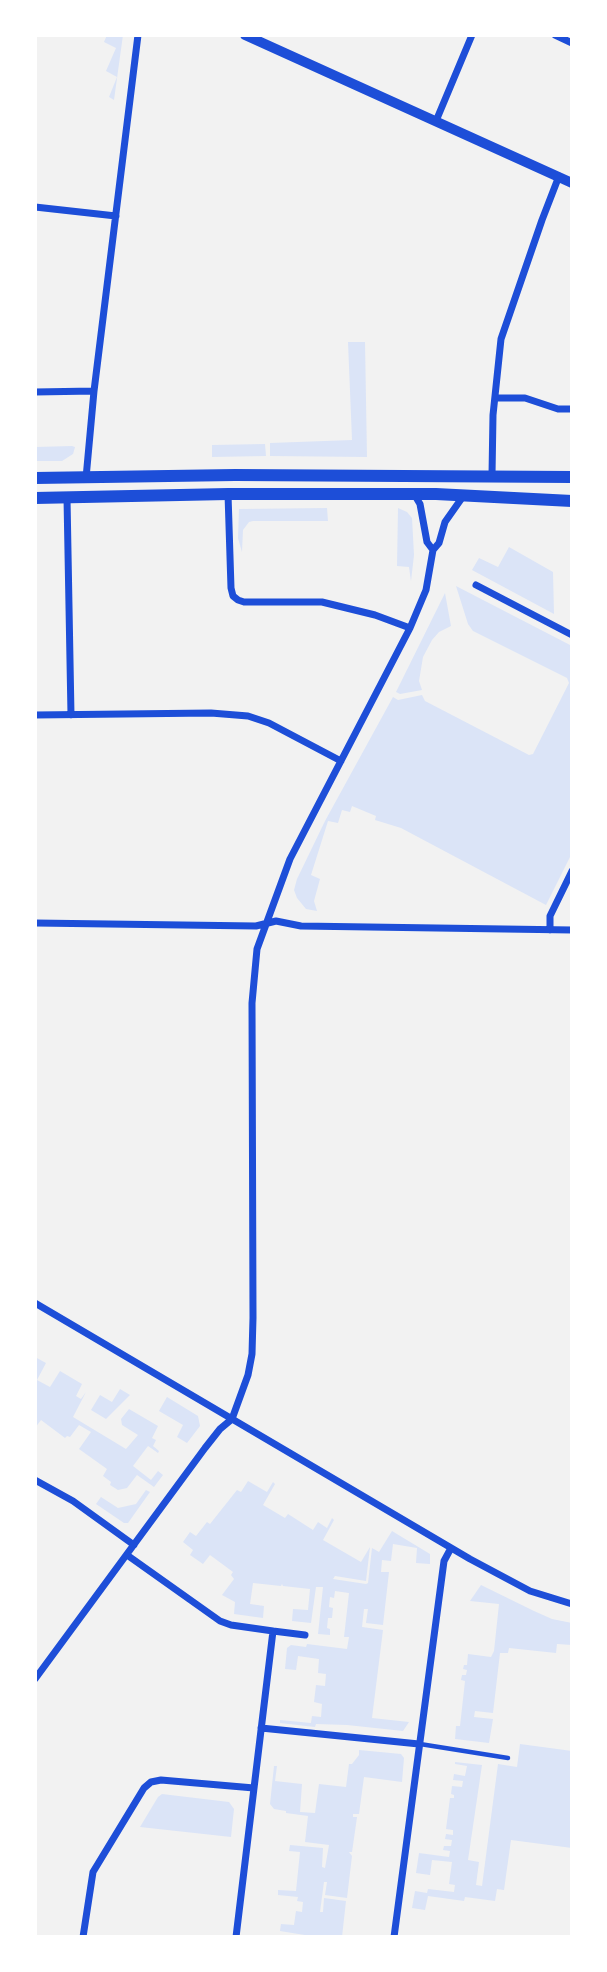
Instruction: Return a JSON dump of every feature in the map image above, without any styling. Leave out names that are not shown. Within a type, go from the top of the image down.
[{"type":"main road","points":[[35,478],[235,475],[572,477]]},
{"type":"main road","points":[[35,498],[228,494],[464,494],[572,501]]},
{"type":"street","points":[[86,478],[94,391],[138,35]]},
{"type":"street","points":[[245,35],[572,183]]},
{"type":"street","points":[[436,121],[472,35]]},
{"type":"street","points":[[555,35],[572,43]]},
{"type":"street","points":[[492,475],[501,338],[559,176]]},
{"type":"street","points":[[35,207],[116,216]]},
{"type":"street","points":[[35,392],[94,391]]},
{"type":"street","points":[[495,398],[525,398],[558,409],[572,409]]},
{"type":"street","points":[[228,494],[233,597],[244,602],[323,602],[393,620],[410,628]]},
{"type":"street","points":[[414,494],[420,503],[427,542],[433,550]]},
{"type":"street","points":[[35,1679],[205,1448],[232,1419],[248,1375],[252,1354],[252,1003],[257,949],[290,859],[410,628],[426,590],[433,550],[439,544],[445,522],[464,494]]},
{"type":"street","points":[[66,498],[72,715]]},
{"type":"street","points":[[476,585],[572,635]]},
{"type":"street","points":[[35,715],[211,713],[248,716],[269,723],[341,761]]},
{"type":"street","points":[[550,930],[550,916],[572,872]]},
{"type":"street","points":[[35,923],[248,926],[276,921],[301,926],[572,930]]},
{"type":"street","points":[[35,1303],[451,1548],[530,1591],[572,1604]]},
{"type":"street","points":[[35,1480],[73,1501],[135,1545]]},
{"type":"street","points":[[394,1937],[444,1561],[451,1548]]},
{"type":"street","points":[[127,1555],[220,1621],[231,1625],[304,1635]]},
{"type":"street","points":[[236,1937],[273,1631]]},
{"type":"street","points":[[261,1728],[419,1744]]},
{"type":"street","points":[[83,1937],[93,1872],[144,1788],[151,1782],[161,1780],[254,1788]]},
{"type":"lane","points":[[419,1744],[429,1748],[508,1758]]},
{"type":"shaded area","points":[[107,35],[123,35],[114,100],[109,97],[117,77],[106,71],[116,48],[104,42]]},
{"type":"shaded area","points":[[348,342],[365,342],[367,457],[270,456],[270,443],[352,440]]},
{"type":"shaded area","points":[[265,444],[266,456],[212,457],[212,445]]},
{"type":"shaded area","points":[[35,447],[75,447],[73,454],[62,461],[35,461]]},
{"type":"shaded area","points":[[327,508],[328,521],[249,522],[243,530],[242,552],[238,538],[239,509]]},
{"type":"shaded area","points":[[398,508],[412,518],[414,555],[411,581],[409,567],[397,566]]},
{"type":"shaded area","points":[[509,547],[553,572],[554,614],[472,570],[479,558],[498,567]]},
{"type":"shaded area","points":[[456,586],[572,646],[572,853],[546,905],[401,828],[375,820],[376,816],[352,806],[350,812],[342,810],[338,823],[328,821],[311,875],[320,879],[314,901],[317,911],[306,909],[294,890],[297,879],[325,821],[393,697],[398,700],[422,695],[425,701],[529,755],[533,754],[569,683],[567,678],[473,631],[468,624]]},
{"type":"shaded area","points":[[445,593],[451,626],[439,632],[423,657],[419,681],[422,690],[400,694],[396,692]]},
{"type":"shaded area","points":[[35,1357],[46,1363],[37,1380],[50,1387],[60,1371],[82,1384],[76,1396],[81,1399],[86,1392],[73,1417],[126,1449],[138,1435],[122,1425],[121,1419],[129,1409],[158,1426],[152,1438],[156,1440],[153,1446],[158,1453],[148,1446],[133,1466],[151,1480],[158,1471],[163,1475],[154,1487],[137,1475],[127,1488],[118,1490],[110,1485],[111,1482],[103,1476],[107,1469],[79,1449],[91,1432],[79,1425],[70,1437],[65,1438],[41,1420],[35,1428]]},
{"type":"shaded area","points":[[120,1389],[130,1395],[106,1419],[91,1410],[100,1395],[112,1402]]},
{"type":"shaded area","points":[[167,1397],[198,1416],[200,1426],[187,1443],[177,1437],[183,1425],[159,1411]]},
{"type":"shaded area","points":[[248,1481],[267,1492],[273,1482],[275,1484],[263,1505],[285,1518],[288,1514],[313,1530],[318,1522],[327,1528],[332,1518],[334,1520],[323,1540],[361,1562],[370,1547],[366,1581],[335,1576],[333,1579],[368,1583],[372,1548],[379,1552],[392,1531],[430,1554],[430,1564],[416,1563],[417,1548],[393,1544],[391,1561],[382,1560],[381,1572],[389,1572],[383,1625],[366,1623],[368,1609],[364,1609],[362,1627],[383,1630],[372,1718],[409,1722],[403,1731],[347,1725],[316,1724],[315,1727],[280,1723],[280,1720],[311,1723],[312,1716],[321,1717],[322,1704],[314,1702],[316,1685],[325,1686],[326,1674],[318,1673],[319,1659],[298,1656],[296,1670],[285,1669],[287,1648],[291,1645],[306,1647],[307,1644],[347,1649],[349,1637],[344,1637],[349,1593],[335,1591],[334,1598],[330,1597],[329,1607],[333,1608],[327,1628],[330,1629],[330,1635],[318,1634],[323,1587],[316,1587],[311,1623],[292,1621],[293,1609],[308,1610],[310,1589],[282,1584],[253,1583],[250,1604],[264,1606],[263,1618],[234,1614],[235,1602],[222,1595],[234,1579],[231,1575],[233,1572],[210,1555],[203,1564],[190,1555],[193,1550],[183,1542],[190,1532],[196,1536],[207,1522],[210,1524],[237,1490],[241,1492]]},
{"type":"shaded area","points":[[146,1490],[150,1492],[128,1523],[96,1504],[101,1497],[118,1508],[136,1504]]},
{"type":"shaded area","points":[[481,1585],[552,1619],[572,1623],[572,1645],[557,1644],[556,1653],[509,1648],[508,1653],[500,1653],[493,1713],[475,1711],[474,1717],[493,1719],[489,1743],[455,1739],[456,1726],[460,1726],[465,1681],[461,1680],[462,1675],[466,1675],[467,1670],[463,1669],[464,1665],[467,1665],[468,1654],[491,1657],[494,1651],[499,1604],[470,1601]]},
{"type":"shaded area","points":[[520,1744],[572,1751],[572,1848],[511,1840],[504,1890],[497,1889],[495,1901],[465,1897],[464,1901],[428,1896],[425,1910],[412,1908],[415,1891],[427,1893],[428,1889],[454,1892],[455,1885],[449,1884],[452,1862],[432,1860],[430,1875],[416,1873],[419,1853],[449,1857],[450,1851],[443,1850],[444,1846],[451,1846],[452,1840],[445,1839],[446,1834],[453,1835],[453,1830],[446,1829],[450,1798],[454,1798],[451,1794],[452,1786],[462,1787],[463,1781],[453,1780],[454,1774],[465,1776],[467,1766],[455,1762],[482,1765],[468,1860],[479,1862],[476,1885],[482,1886],[498,1764],[517,1767]]},
{"type":"shaded area","points":[[359,1750],[401,1754],[404,1758],[402,1782],[364,1777],[359,1814],[353,1814],[353,1817],[357,1817],[352,1852],[349,1852],[352,1856],[347,1898],[325,1895],[327,1882],[324,1882],[320,1912],[323,1912],[324,1898],[346,1901],[342,1937],[317,1937],[280,1931],[281,1924],[294,1925],[296,1911],[302,1912],[303,1902],[297,1901],[298,1897],[278,1895],[278,1890],[296,1891],[300,1852],[289,1851],[290,1845],[323,1848],[322,1867],[325,1868],[329,1845],[305,1842],[308,1816],[286,1813],[274,1809],[270,1804],[274,1766],[277,1766],[275,1781],[302,1784],[300,1812],[315,1813],[319,1784],[346,1787],[349,1764],[359,1755]]},
{"type":"shaded area","points":[[162,1794],[229,1802],[234,1809],[231,1837],[140,1827]]}]
